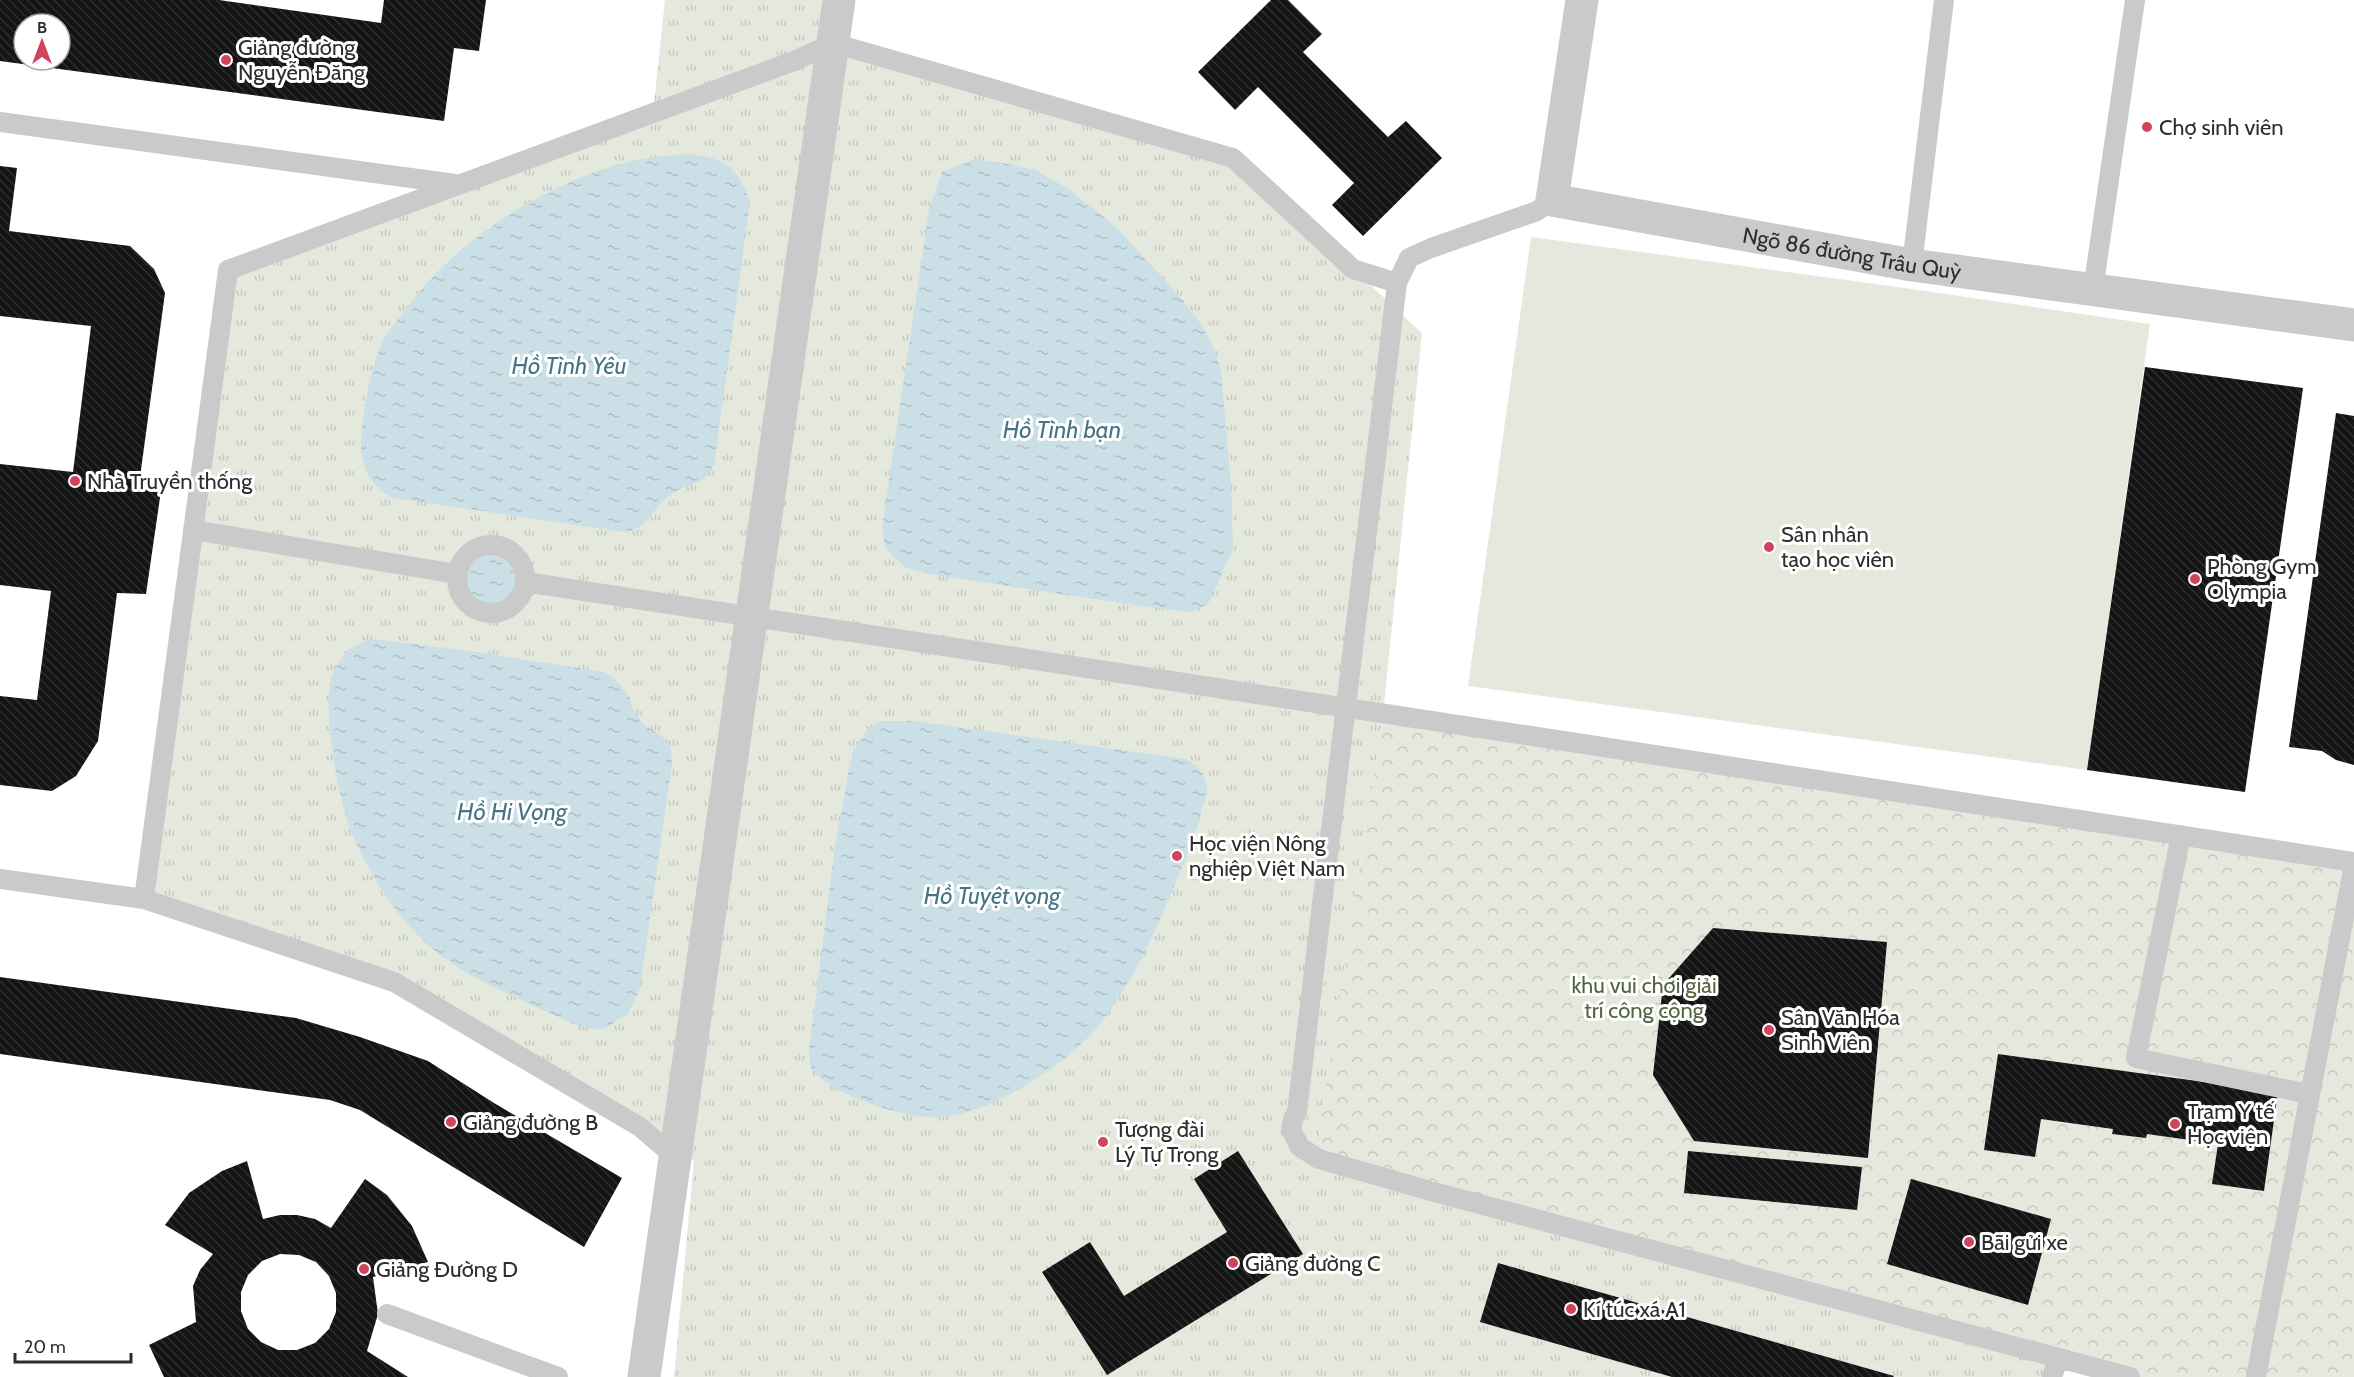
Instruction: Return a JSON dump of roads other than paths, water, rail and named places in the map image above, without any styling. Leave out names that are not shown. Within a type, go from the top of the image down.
[{"type":"street","points":[[644,1377],[839,0]]},
{"type":"street","points":[[1551,200],[1582,0]]},
{"type":"street","name":"Ngõ 86 đường Trâu Quỳ","points":[[1551,200],[1911,265],[2354,325]]},
{"type":"lane","points":[[1911,265],[1944,0]]},
{"type":"lane","points":[[2093,290],[2135,0]]},
{"type":"lane","points":[[144,899],[228,270],[794,61],[833,43],[1233,158],[1353,268],[1397,283]]},
{"type":"lane","points":[[0,122],[458,184]]},
{"type":"lane","points":[[1551,200],[1537,211],[1431,248],[1409,258],[1397,283],[1297,1112],[1291,1130],[1300,1147],[1319,1159],[1434,1192],[1818,1293],[2055,1368],[2130,1377]]},
{"type":"lane","points":[[194,530],[457,574]]},
{"type":"lane","points":[[495,545],[507,549],[518,558],[524,570],[525,582],[521,596],[512,606],[500,612],[486,613],[473,609],[463,600],[457,588],[457,574],[461,561],[470,552],[482,546],[495,545]]},
{"type":"lane","points":[[525,582],[2181,835],[2354,864],[2256,1377]]},
{"type":"lane","points":[[2181,835],[2136,1058],[2309,1094]]},
{"type":"lane","points":[[0,879],[144,899],[394,982],[640,1127],[675,1157]]},
{"type":"lane","points":[[387,1314],[558,1377]]},
{"type":"water","name":"Hồ Tình Yêu","points":[[686,154],[710,157],[728,166],[741,180],[750,203],[714,465],[705,478],[670,495],[644,523],[624,532],[393,498],[376,486],[366,470],[361,450],[363,419],[371,376],[386,335],[428,282],[480,235],[540,196],[604,169],[636,160]]},
{"type":"water","name":"Hồ Tình bạn","points":[[974,159],[1016,165],[1038,172],[1069,189],[1117,228],[1183,300],[1203,327],[1212,344],[1221,370],[1231,484],[1233,549],[1208,604],[1191,612],[928,574],[905,567],[885,548],[882,528],[929,209],[942,172]]},
{"type":"water","points":[[491,551],[502,553],[512,559],[518,569],[520,580],[518,591],[512,601],[502,607],[491,609],[480,607],[470,601],[464,591],[462,580],[464,569],[470,559],[480,553]]},
{"type":"water","name":"Hồ Hi Vọng","points":[[374,639],[604,672],[615,679],[629,696],[634,711],[643,724],[667,740],[671,749],[672,763],[640,988],[628,1013],[609,1027],[591,1029],[573,1023],[489,984],[455,965],[424,942],[378,884],[353,836],[342,802],[333,756],[329,710],[332,676],[339,662],[354,647]]},
{"type":"water","name":"Hồ Tuyệt vọng","points":[[880,721],[914,721],[1186,759],[1201,772],[1207,786],[1206,798],[1192,841],[1156,928],[1131,978],[1100,1024],[1069,1055],[1026,1085],[980,1108],[958,1114],[938,1117],[919,1116],[881,1107],[834,1088],[820,1078],[810,1065],[809,1049],[836,839],[850,763],[854,749],[869,728]]},
{"type":"place","name":"Giảng đường Nguyễn Đăng","points":[[226,60]]},
{"type":"place","name":"Chợ sinh viên","points":[[2147,127]]},
{"type":"place","name":"Nhà Truyền thống","points":[[75,481]]},
{"type":"place","name":"Sân nhân tạo học viên","points":[[1769,547]]},
{"type":"place","name":"Phòng Gym Olympia","points":[[2195,579]]},
{"type":"place","name":"Học viện Nông nghiệp Việt Nam","points":[[1177,856]]},
{"type":"place","name":"Sân Văn Hóa Sinh Viên","points":[[1769,1030]]},
{"type":"place","name":"Giảng đường B","points":[[451,1122]]},
{"type":"place","name":"Trạm Y tế Học viện","points":[[2175,1124]]},
{"type":"place","name":"Tượng đài Lý Tự Trọng","points":[[1103,1142]]},
{"type":"place","name":"Bãi gửi xe","points":[[1969,1242]]},
{"type":"place","name":"Giảng đường C","points":[[1233,1263]]},
{"type":"place","name":"Giảng Đường D","points":[[364,1269]]},
{"type":"place","name":"Kí túc xá A1","points":[[1571,1309]]},
{"type":"park label","name":"khu vui chơi giải trí công cộng","points":[[1644,998]]}]
